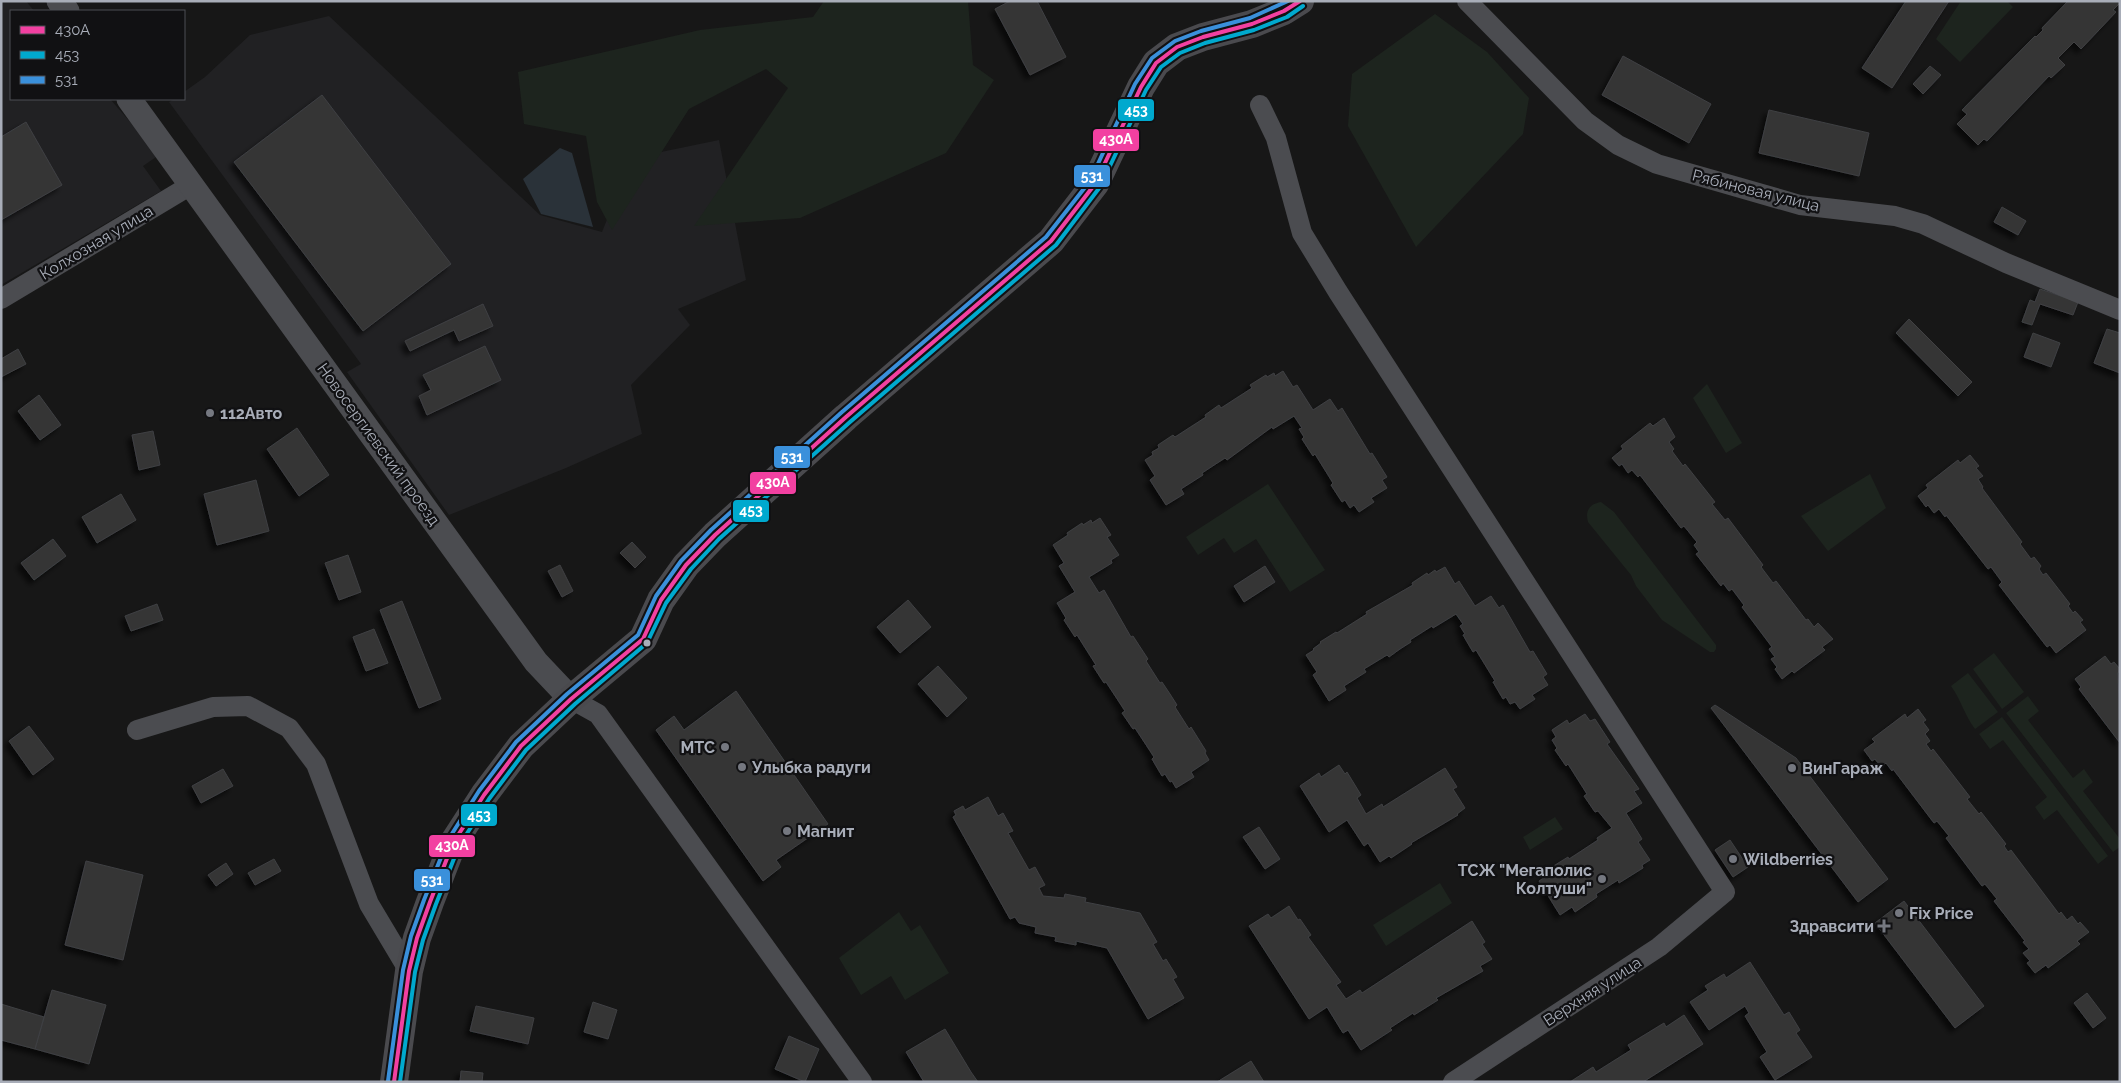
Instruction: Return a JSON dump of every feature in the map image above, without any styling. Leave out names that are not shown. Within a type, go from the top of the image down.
[{"type":"main road","points":[[394,1082],[409,971],[417,938],[453,844],[484,794],[521,746],[571,699],[643,639],[661,600],[686,565],[715,535],[846,417],[1051,241],[1095,184],[1141,87],[1156,63],[1177,47],[1203,37],[1252,24],[1284,11],[1300,1]]},
{"type":"street","name":"Рябиновая улица","points":[[1466,1],[1584,121],[1618,145],[1657,164],[1800,205],[1895,216],[1923,224],[2006,263],[2120,310]]},
{"type":"street","name":"Новосергиевский проезд","points":[[130,100],[536,662],[571,699]]},
{"type":"street","name":"Верхняя улица","points":[[1260,105],[1276,138],[1302,233],[1338,292],[1725,892],[1659,947],[1452,1082]]},
{"type":"street","name":"Колхозная улица","points":[[1,299],[191,185]]},
{"type":"street","points":[[571,699],[598,714],[862,1082]]},
{"type":"street","points":[[137,730],[213,707],[248,706],[289,728],[316,764],[369,904],[409,971]]},
{"type":"shaded area","points":[[1,1],[26,1],[33,10],[10,10],[10,100],[111,100],[159,155],[143,166],[161,191],[1,285]]},
{"type":"shaded area","points":[[824,1],[968,1],[973,65],[994,80],[946,153],[800,218],[694,226],[788,88],[766,69],[689,109],[612,230],[597,202],[586,136],[524,124],[518,72],[700,30],[813,17]]},
{"type":"shaded area","points":[[1961,1],[2007,1],[2013,7],[1960,62],[1936,39]]},
{"type":"shaded area","points":[[1435,14],[1487,52],[1529,98],[1523,134],[1416,247],[1348,126],[1352,74]]},
{"type":"shaded area","points":[[329,16],[540,215],[602,232],[632,158],[719,140],[746,280],[678,309],[690,325],[631,385],[642,434],[566,468],[449,515],[347,372],[361,364],[169,102],[172,100],[185,100],[185,91],[205,77],[250,35]]},
{"type":"shaded area","points":[[560,148],[572,153],[593,227],[541,214],[523,179]]},
{"type":"shaded area","points":[[1707,384],[1742,443],[1726,453],[1693,398]]},
{"type":"shaded area","points":[[1870,474],[1886,508],[1828,551],[1801,516]]},
{"type":"shaded area","points":[[1268,484],[1325,570],[1290,592],[1256,539],[1234,553],[1224,538],[1198,555],[1186,537]]},
{"type":"shaded area","points":[[1601,502],[1614,512],[1716,645],[1714,652],[1710,652],[1662,620],[1636,586],[1631,575],[1588,522],[1587,515],[1589,509],[1593,504]]},
{"type":"shaded area","points":[[1994,653],[2024,692],[2002,709],[1973,669]]},
{"type":"shaded area","points":[[1968,673],[1998,712],[1975,729],[1951,686]]},
{"type":"shaded area","points":[[2028,696],[2039,711],[2028,720],[2073,778],[2084,769],[2093,782],[2083,791],[2120,839],[2120,847],[2113,852],[2006,713]]},
{"type":"shaded area","points":[[2002,717],[2108,856],[2098,864],[2057,810],[2044,820],[2035,807],[2047,797],[2003,740],[1990,749],[1979,734]]},
{"type":"shaded area","points":[[1555,817],[1563,829],[1530,850],[1523,837]]},
{"type":"shaded area","points":[[1440,883],[1452,903],[1386,946],[1373,925]]},
{"type":"shaded area","points":[[899,912],[911,931],[920,925],[949,973],[905,1000],[891,976],[861,995],[839,958]]},
{"type":"building","points":[[1010,1],[1037,1],[1066,57],[1030,75],[995,9]]},
{"type":"building","points":[[1906,1],[1949,1],[1892,88],[1862,68]]},
{"type":"building","points":[[2068,1],[2120,1],[2120,3],[2113,10],[2116,12],[2081,49],[2074,42],[2058,58],[2065,65],[2051,78],[2049,76],[1987,141],[1984,139],[1978,145],[1957,124],[1967,114],[1962,110],[2043,30],[2042,28]]},
{"type":"building","points":[[1623,56],[1711,104],[1689,143],[1602,95]]},
{"type":"building","points":[[1930,66],[1941,75],[1923,94],[1913,84]]},
{"type":"building","points":[[322,95],[451,264],[363,331],[234,162]]},
{"type":"building","points":[[1769,110],[1869,133],[1859,176],[1759,153]]},
{"type":"building","points":[[26,122],[62,185],[1,220],[1,137]]},
{"type":"building","points":[[2002,207],[2026,221],[2018,235],[1994,222]]},
{"type":"building","points":[[2040,289],[2078,302],[2073,315],[2040,304],[2032,325],[2022,322],[2030,300],[2035,302]]},
{"type":"building","points":[[483,304],[493,326],[459,341],[454,330],[410,351],[405,341]]},
{"type":"building","points":[[1909,319],[1972,382],[1958,396],[1896,333]]},
{"type":"building","points":[[2107,329],[2120,333],[2120,373],[2094,363]]},
{"type":"building","points":[[2033,333],[2060,343],[2051,367],[2024,357]]},
{"type":"building","points":[[485,346],[501,380],[427,415],[419,396],[431,390],[423,375]]},
{"type":"building","points":[[18,349],[26,364],[1,377],[1,359]]},
{"type":"building","points":[[1283,371],[1293,387],[1297,385],[1313,410],[1330,399],[1338,411],[1342,408],[1370,454],[1372,453],[1387,477],[1382,480],[1387,488],[1371,498],[1374,502],[1359,512],[1354,505],[1350,508],[1345,500],[1342,502],[1315,454],[1313,456],[1302,439],[1304,437],[1299,429],[1302,428],[1294,416],[1273,429],[1272,427],[1227,460],[1225,458],[1202,473],[1203,475],[1181,489],[1184,494],[1166,505],[1150,480],[1155,476],[1145,460],[1153,455],[1152,452],[1159,448],[1158,445],[1173,435],[1175,437],[1206,417],[1205,415],[1219,405],[1221,408],[1252,388],[1250,385],[1266,375],[1267,377],[1274,373],[1275,376]]},
{"type":"building","points":[[39,395],[61,425],[40,440],[18,411]]},
{"type":"building","points":[[1664,418],[1675,437],[1669,442],[1674,449],[1672,451],[1683,466],[1685,464],[1715,502],[1712,504],[1725,520],[1728,518],[1763,565],[1761,567],[1773,583],[1776,581],[1806,620],[1808,619],[1814,627],[1818,623],[1833,639],[1822,647],[1825,650],[1794,673],[1792,671],[1782,679],[1771,659],[1775,657],[1769,649],[1772,647],[1742,607],[1744,605],[1732,589],[1729,591],[1723,583],[1721,586],[1696,554],[1699,552],[1694,545],[1697,542],[1684,526],[1681,528],[1640,475],[1638,477],[1632,470],[1628,473],[1622,464],[1619,466],[1612,458],[1623,449],[1621,446],[1650,423],[1653,426]]},
{"type":"building","points":[[297,428],[329,475],[299,496],[267,449]]},
{"type":"building","points":[[153,431],[160,465],[139,470],[132,435]]},
{"type":"building","points":[[1970,455],[1979,466],[1976,468],[1983,476],[1978,479],[1982,488],[2022,542],[2020,544],[2031,559],[2034,557],[2041,566],[2039,569],[2043,575],[2046,573],[2070,604],[2068,606],[2073,613],[2075,611],[2083,620],[2080,622],[2086,630],[2056,653],[2050,645],[2047,647],[1999,585],[2002,582],[1991,567],[1988,569],[1946,515],[1945,517],[1939,509],[1934,513],[1928,505],[1926,507],[1918,496],[1928,488],[1926,485],[1958,460],[1960,463]]},
{"type":"building","points":[[256,480],[269,531],[217,545],[204,494]]},
{"type":"building","points":[[121,494],[136,520],[97,543],[82,517]]},
{"type":"building","points":[[1100,518],[1111,535],[1107,537],[1119,555],[1111,560],[1112,563],[1089,577],[1099,593],[1104,590],[1131,637],[1133,636],[1148,659],[1146,661],[1177,705],[1175,707],[1189,729],[1191,727],[1206,751],[1205,753],[1209,760],[1191,772],[1194,777],[1176,788],[1165,774],[1162,776],[1152,759],[1154,757],[1135,728],[1133,729],[1122,713],[1125,711],[1093,666],[1096,665],[1077,635],[1075,637],[1064,620],[1066,618],[1057,603],[1075,592],[1059,566],[1064,563],[1053,545],[1082,523],[1083,525],[1091,520],[1092,523]]},
{"type":"building","points":[[53,539],[66,556],[34,580],[21,563]]},
{"type":"building","points":[[632,542],[646,557],[635,568],[620,553]]},
{"type":"building","points":[[348,555],[361,592],[339,600],[325,563]]},
{"type":"building","points":[[560,565],[573,591],[562,597],[548,571]]},
{"type":"building","points":[[1265,566],[1275,582],[1244,602],[1234,586]]},
{"type":"building","points":[[1445,567],[1455,584],[1459,581],[1475,606],[1491,596],[1499,608],[1503,605],[1530,652],[1533,651],[1547,674],[1543,677],[1548,685],[1532,695],[1535,699],[1520,709],[1515,702],[1510,704],[1506,697],[1503,699],[1493,682],[1495,681],[1476,650],[1473,652],[1463,635],[1465,634],[1460,626],[1463,624],[1456,614],[1410,640],[1411,642],[1389,657],[1387,655],[1364,669],[1366,672],[1344,686],[1346,690],[1329,701],[1313,675],[1317,672],[1306,655],[1314,650],[1320,642],[1367,614],[1366,612],[1413,585],[1412,583],[1427,573],[1428,575],[1435,570],[1436,572]]},
{"type":"building","points":[[908,600],[931,627],[900,653],[877,627]]},
{"type":"building","points":[[402,601],[441,699],[419,708],[380,610]]},
{"type":"building","points":[[157,604],[163,620],[131,631],[125,616]]},
{"type":"building","points":[[374,629],[388,663],[366,671],[353,637]]},
{"type":"building","points":[[2105,656],[2111,664],[2114,662],[2120,669],[2118,673],[2120,743],[2079,689],[2081,687],[2075,679]]},
{"type":"building","points":[[938,666],[967,698],[947,717],[918,684]]},
{"type":"building","points":[[736,691],[828,824],[776,860],[781,867],[763,881],[656,730],[674,716],[684,730]]},
{"type":"building","points":[[1715,705],[1796,758],[1888,879],[1858,902],[1711,708]]},
{"type":"building","points":[[1918,709],[1926,720],[1923,722],[1929,730],[1925,734],[1930,741],[1926,744],[1931,751],[1933,749],[1970,797],[1967,799],[1979,814],[1981,812],[2006,844],[2004,846],[2008,852],[2011,850],[2059,914],[2061,912],[2067,920],[2072,916],[2078,924],[2080,922],[2089,932],[2077,941],[2080,944],[2048,968],[2046,965],[2035,973],[2027,963],[2030,961],[2023,953],[2029,949],[2023,942],[2025,941],[1994,901],[1997,899],[1985,884],[1982,886],[1946,838],[1949,836],[1937,821],[1934,823],[1893,769],[1892,771],[1886,763],[1881,767],[1875,759],[1872,761],[1864,750],[1875,742],[1872,739],[1905,714],[1907,718]]},
{"type":"building","points":[[1585,714],[1590,721],[1595,719],[1610,742],[1607,744],[1639,789],[1634,791],[1642,803],[1626,813],[1642,839],[1638,842],[1650,860],[1642,865],[1643,868],[1619,883],[1618,880],[1596,894],[1597,897],[1575,912],[1572,907],[1560,915],[1539,881],[1547,876],[1545,874],[1553,869],[1552,867],[1568,857],[1569,859],[1598,840],[1597,838],[1612,828],[1598,811],[1595,812],[1584,796],[1587,794],[1568,764],[1566,766],[1555,750],[1557,748],[1552,740],[1556,737],[1552,730],[1567,720],[1569,724]]},
{"type":"building","points":[[29,726],[54,759],[33,775],[9,741]]},
{"type":"building","points":[[1339,765],[1345,774],[1347,772],[1361,795],[1357,798],[1366,814],[1382,804],[1383,807],[1445,768],[1457,787],[1453,789],[1465,808],[1458,815],[1411,843],[1391,858],[1389,856],[1380,862],[1368,843],[1364,846],[1347,820],[1329,832],[1300,786],[1319,773],[1321,777]]},
{"type":"building","points":[[223,769],[233,786],[201,803],[192,786]]},
{"type":"building","points":[[988,797],[998,816],[1003,813],[1013,831],[1008,833],[1029,870],[1035,867],[1045,885],[1039,888],[1043,896],[1064,898],[1065,894],[1086,898],[1085,902],[1140,913],[1157,942],[1153,944],[1163,961],[1166,959],[1177,977],[1173,979],[1184,998],[1148,1019],[1107,948],[1076,941],[1076,945],[1055,941],[1056,937],[1035,933],[1036,927],[1019,923],[1015,917],[1010,919],[953,817],[956,815],[954,811],[963,806],[965,810]]},
{"type":"building","points":[[1259,827],[1280,859],[1265,869],[1243,837]]},
{"type":"building","points":[[1730,840],[1748,867],[1733,877],[1715,850]]},
{"type":"building","points":[[274,859],[281,871],[255,885],[248,873]]},
{"type":"building","points":[[86,861],[143,875],[123,960],[65,945]]},
{"type":"building","points":[[226,863],[233,874],[216,886],[208,875]]},
{"type":"building","points":[[1904,901],[1984,1006],[1955,1028],[1875,923]]},
{"type":"building","points":[[1289,906],[1311,935],[1308,937],[1341,982],[1336,985],[1346,999],[1360,990],[1362,993],[1472,921],[1485,942],[1482,944],[1492,959],[1480,966],[1483,971],[1436,998],[1438,1000],[1414,1015],[1413,1013],[1390,1028],[1392,1030],[1361,1050],[1348,1030],[1343,1033],[1327,1007],[1309,1019],[1249,926],[1268,914],[1271,918]]},
{"type":"building","points":[[1750,962],[1784,1015],[1789,1012],[1800,1030],[1796,1033],[1812,1057],[1775,1080],[1760,1057],[1767,1052],[1745,1016],[1749,1013],[1745,1006],[1709,1030],[1690,1002],[1708,990],[1705,986],[1724,974],[1726,978]]},
{"type":"building","points":[[52,990],[106,1005],[89,1064],[35,1049]]},
{"type":"building","points":[[2087,993],[2106,1018],[2093,1028],[2074,1003]]},
{"type":"building","points":[[593,1002],[617,1010],[608,1039],[584,1032]]},
{"type":"building","points":[[1,1004],[44,1017],[35,1049],[1,1040]]},
{"type":"building","points":[[476,1006],[534,1018],[528,1044],[470,1031]]},
{"type":"building","points":[[1684,1015],[1703,1044],[1643,1082],[1570,1082],[1593,1067],[1596,1072],[1631,1050],[1628,1045],[1664,1023],[1666,1027]]},
{"type":"building","points":[[945,1029],[978,1082],[924,1082],[906,1052]]},
{"type":"building","points":[[789,1036],[819,1049],[805,1082],[775,1069]]},
{"type":"building","points":[[1251,1061],[1264,1082],[1217,1082]]},
{"type":"building","points":[[461,1071],[483,1073],[482,1082],[460,1082]]},
{"type":"transit line","name":"531","points":[[388,1081],[403,970],[411,936],[424,900],[448,840],[479,791],[516,742],[567,694],[638,635],[656,596],[681,561],[711,530],[842,412],[1046,237],[1090,181],[1135,84],[1152,58],[1175,41],[1201,31],[1250,18],[1288,1]]},
{"type":"transit line","name":"430А","points":[[394,1082],[409,971],[417,938],[430,902],[453,843],[484,795],[521,746],[571,699],[643,639],[661,600],[686,565],[715,535],[846,417],[1051,241],[1095,184],[1141,87],[1156,63],[1177,47],[1203,37],[1252,24],[1284,11],[1300,1]]},
{"type":"transit line","name":"453","points":[[400,1082],[415,972],[423,940],[436,904],[459,846],[489,799],[526,750],[575,704],[647,643],[666,603],[691,569],[719,539],[850,422],[1056,245],[1100,187],[1146,90],[1161,67],[1180,53],[1205,43],[1254,30],[1287,17],[1303,6]]},
{"type":"place","name":"112Авто","points":[[210,413]]},
{"type":"place","name":"МТС","points":[[725,747]]},
{"type":"place","name":"Улыбка радуги","points":[[742,767]]},
{"type":"place","name":"ВинГараж","points":[[1792,768]]},
{"type":"place","name":"Магнит","points":[[787,831]]},
{"type":"place","name":"Wildberries","points":[[1733,859]]},
{"type":"place","name":"ТСЖ \"Мегаполис Колтуши\"","points":[[1602,879]]},
{"type":"place","name":"Fix Price","points":[[1899,913]]},
{"type":"place","name":"Здравсити","points":[[1884,926]]}]
